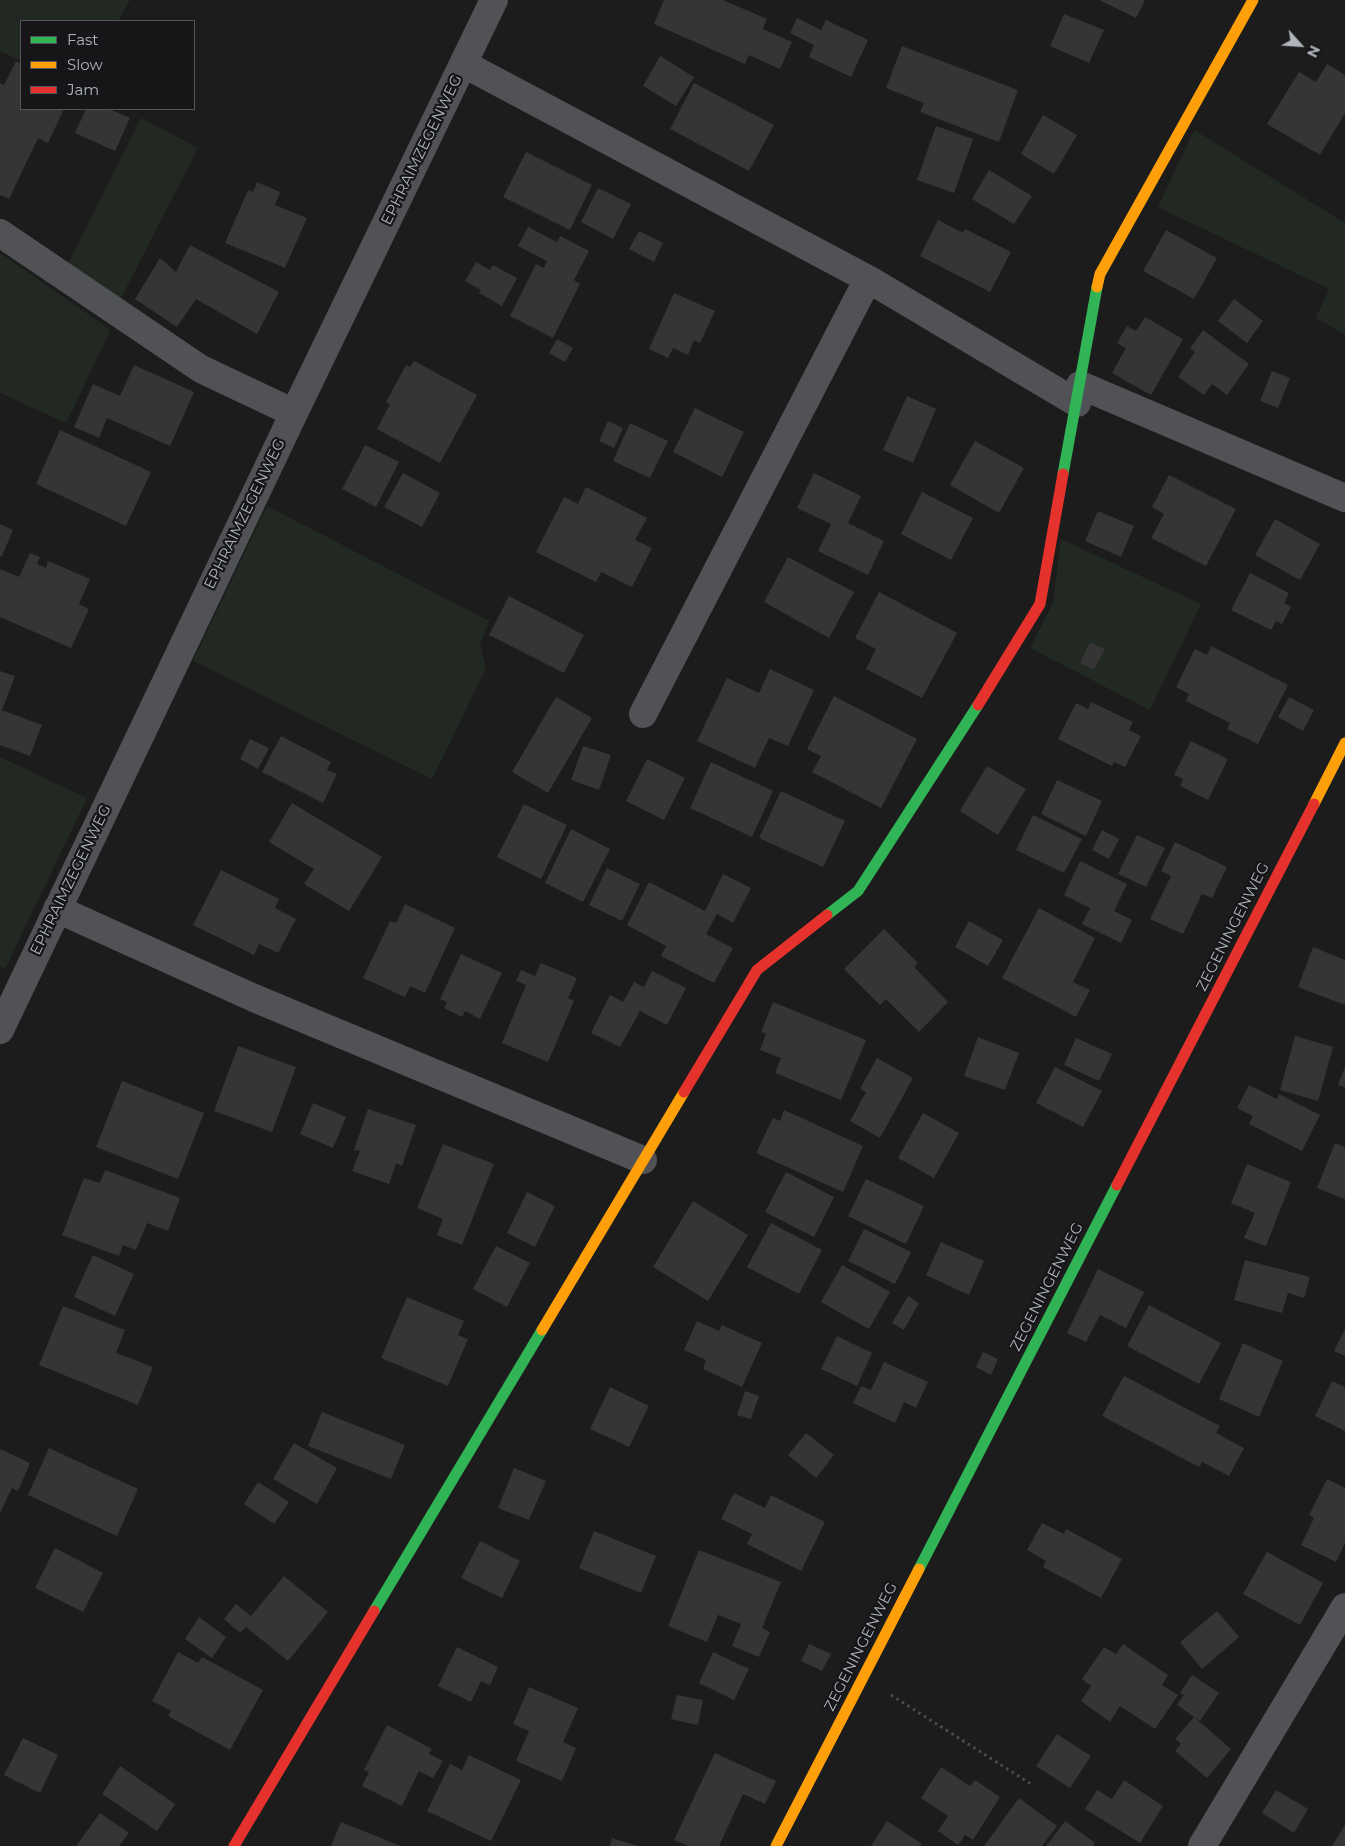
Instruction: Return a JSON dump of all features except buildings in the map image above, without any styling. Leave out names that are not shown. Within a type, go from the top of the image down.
[{"type":"street","name":"EPHRAIMZEGENWEG","points":[[0,1030],[10,981],[57,909],[494,0]]},
{"type":"street","points":[[234,1846],[757,970],[858,891],[978,706],[1040,604],[1100,274],[1253,0]]},
{"type":"street","points":[[464,64],[868,279],[1079,394],[1345,498]]},
{"type":"street","points":[[0,233],[201,369],[294,413]]},
{"type":"street","points":[[643,714],[868,279]]},
{"type":"street","name":"ZEGENINGENWEG","points":[[776,1846],[1345,742]]},
{"type":"street","points":[[57,909],[254,998],[643,1160]]},
{"type":"street","points":[[1202,1846],[1345,1607]]},
{"type":"path","points":[[863,1677],[1032,1784]]},
{"type":"shaded area","points":[[0,0],[130,0],[119,20],[20,20],[20,61],[0,51]]},
{"type":"shaded area","points":[[141,118],[198,148],[118,304],[67,266]]},
{"type":"shaded area","points":[[1194,130],[1345,223],[1345,335],[1316,318],[1329,289],[1158,207]]},
{"type":"shaded area","points":[[0,253],[111,330],[66,423],[0,393]]},
{"type":"shaded area","points":[[267,506],[489,621],[480,644],[486,669],[432,779],[193,661]]},
{"type":"shaded area","points":[[1061,539],[1201,604],[1150,710],[1030,648],[1053,603]]},
{"type":"shaded area","points":[[0,757],[87,798],[5,969],[0,966]]},
{"type":"traffic: fast","points":[[1063,474],[1097,287]]},
{"type":"traffic: fast","points":[[827,915],[858,891],[978,705]]},
{"type":"traffic: fast","points":[[919,1569],[1117,1185]]},
{"type":"traffic: fast","points":[[374,1611],[542,1330]]},
{"type":"traffic: slow","points":[[1097,287],[1100,274],[1253,0]]},
{"type":"traffic: slow","points":[[1314,804],[1345,743]]},
{"type":"traffic: slow","points":[[542,1330],[684,1092]]},
{"type":"traffic: slow","points":[[776,1846],[919,1569]]},
{"type":"traffic: jam","points":[[978,705],[1040,604],[1063,474]]},
{"type":"traffic: jam","points":[[1117,1185],[1314,804]]},
{"type":"traffic: jam","points":[[684,1092],[757,970],[827,915]]},
{"type":"traffic: jam","points":[[234,1846],[374,1611]]}]
